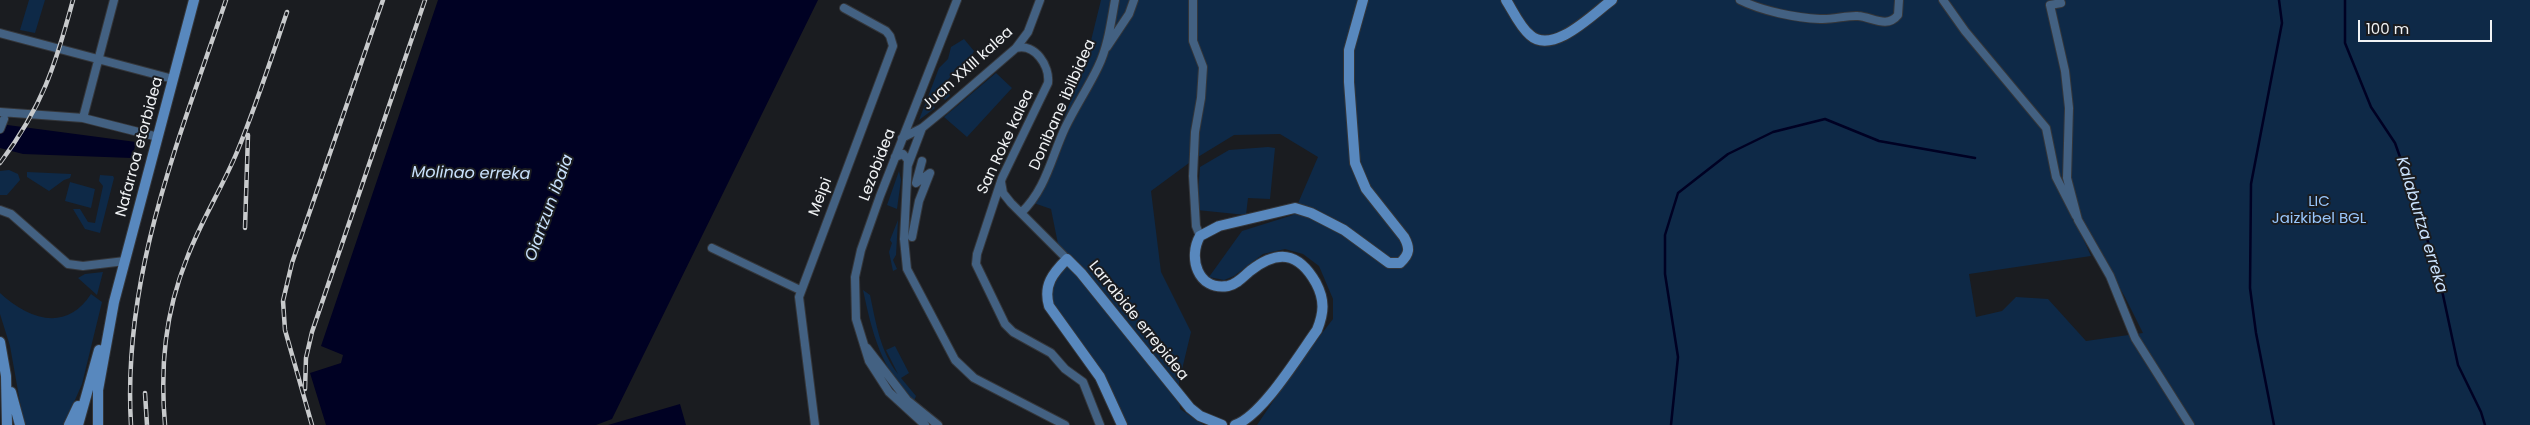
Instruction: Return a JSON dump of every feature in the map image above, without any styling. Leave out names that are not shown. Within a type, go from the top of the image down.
[{"type":"street","points":[[83,118],[114,0]]},
{"type":"street","name":"Nafarroa etorbidea","points":[[78,425],[114,302],[194,0]]},
{"type":"street","name":"Lezobidea","points":[[951,0],[951,12]]},
{"type":"street","name":"Lezobidea","points":[[926,425],[898,400],[882,382],[866,354],[859,333],[854,291],[857,264],[902,138],[957,0]]},
{"type":"street","name":"Juan XXIII kalea","points":[[902,138],[922,128],[1016,48],[1028,32],[1040,0]]},
{"type":"street","name":"Donibane ibilbidea","points":[[1021,213],[1031,204],[1042,185],[1066,127],[1098,66],[1104,51],[1115,0]]},
{"type":"street","points":[[1104,51],[1129,14],[1134,0]]},
{"type":"street","points":[[1193,0],[1193,41],[1203,67],[1201,98],[1195,132],[1193,176],[1196,221],[1200,236]]},
{"type":"street","points":[[1235,425],[1251,417],[1317,330],[1322,317],[1322,297],[1307,270],[1293,258],[1285,256],[1271,258],[1229,286],[1211,284],[1200,277],[1194,263],[1195,244],[1200,236],[1219,226],[1295,208],[1311,213],[1344,230],[1389,263],[1396,264],[1405,259],[1409,253],[1409,246],[1366,190],[1356,163],[1349,82],[1349,50],[1363,0]]},
{"type":"street","points":[[1506,0],[1530,36],[1545,41],[1553,40],[1569,33],[1612,0]]},
{"type":"street","points":[[1740,0],[1770,11],[1818,19],[1842,19],[1856,15],[1882,22],[1890,21],[1898,16],[1898,0]]},
{"type":"street","points":[[1943,0],[1965,31],[2046,128],[2056,177],[2068,204],[2110,276],[2135,338],[2190,425]]},
{"type":"street","points":[[2061,3],[2050,5],[2064,71],[2069,108],[2067,178],[2078,220]]},
{"type":"street","name":"Meipi","points":[[815,425],[799,313],[800,290],[892,49],[892,42],[888,33],[844,8]]},
{"type":"street","points":[[0,33],[173,79]]},
{"type":"street","name":"San Roke kalea","points":[[1016,48],[1024,48],[1041,58],[1047,69],[1048,78],[1046,87],[1002,178],[977,254],[979,273],[1007,327],[1051,353],[1065,369],[1083,382],[1100,425]]},
{"type":"street","points":[[0,112],[83,118],[158,137]]},
{"type":"street","points":[[0,129],[4,119]]},
{"type":"street","name":"Juan XXIII kalea","points":[[910,120],[912,128],[922,128]]},
{"type":"street","name":"Juan XXIII kalea","points":[[922,128],[908,167],[904,239],[907,269],[955,360],[974,378],[1065,425]]},
{"type":"street","points":[[895,157],[901,154],[906,156],[908,167]]},
{"type":"street","points":[[916,183],[922,161]]},
{"type":"street","points":[[907,188],[930,173],[919,201],[912,237]]},
{"type":"street","points":[[1002,178],[1003,193],[1067,259]]},
{"type":"street","points":[[0,210],[10,214],[68,264],[83,266],[125,261]]},
{"type":"street","points":[[712,248],[800,290]]},
{"type":"street","name":"Larrabide errepidea","points":[[1122,425],[1100,377],[1052,312],[1047,294],[1051,278],[1067,259],[1081,273],[1190,408],[1200,416],[1222,425]]},
{"type":"street","name":"Nafarroa etorbidea","points":[[98,425],[99,383],[114,302]]},
{"type":"street","name":"Lezobidea","points":[[859,333],[895,387],[920,412],[938,425]]},
{"type":"street","points":[[0,342],[6,376],[20,425]]},
{"type":"street","points":[[0,390],[4,365]]},
{"type":"street","points":[[6,376],[7,425]]},
{"type":"street","points":[[69,425],[88,387]]},
{"type":"green space","points":[[29,0],[45,0],[35,33],[20,30]]},
{"type":"green space","name":"LIC Jaizkibel BGL","points":[[1101,0],[2530,0],[2530,425],[1257,425],[1299,363],[1333,319],[1333,299],[1319,266],[1303,254],[1285,249],[1263,254],[1234,276],[1224,280],[1209,277],[1242,231],[1293,215],[1318,157],[1280,134],[1234,135],[1193,160],[1151,191],[1161,272],[1191,332],[1179,382],[1180,409],[1204,425],[1122,425],[1103,383],[1055,317],[1048,288],[1062,264],[1051,209],[1028,201],[1039,180],[1085,65]],"holes":[[[2073,209],[2125,297],[2143,333],[2086,341],[2048,299],[2016,297],[2002,311],[1976,317],[1969,274],[2091,256],[2074,218]]]},
{"type":"green space","points":[[964,39],[974,51],[965,67],[958,66],[945,84],[950,96],[945,100],[943,98],[933,106],[935,108],[919,120],[939,68],[948,59],[951,47]]},
{"type":"green space","points":[[996,73],[1012,88],[967,137],[944,117]]},
{"type":"green space","points":[[1275,148],[1270,199],[1248,198],[1246,215],[1197,210],[1200,167],[1229,150]]},
{"type":"green space","points":[[9,170],[18,174],[20,180],[7,195],[0,195],[0,171]]},
{"type":"green space","points":[[899,171],[901,180],[897,209],[887,205]]},
{"type":"green space","points":[[27,172],[71,175],[70,178],[49,191],[27,177]]},
{"type":"green space","points":[[100,175],[113,176],[114,178],[100,233],[85,229],[73,209],[80,209],[88,222],[95,223],[103,186],[99,181]]},
{"type":"green space","points":[[70,182],[95,189],[91,208],[65,201]]},
{"type":"green space","points":[[898,220],[896,255],[893,260],[897,269],[893,271],[889,252],[892,243],[890,240]]},
{"type":"green space","points":[[103,272],[97,295],[78,278],[85,274]]},
{"type":"green space","points":[[863,290],[870,295],[879,336],[887,356],[898,374],[886,350],[895,346],[909,373],[901,378],[916,396],[914,401],[893,376],[879,350]]},
{"type":"green space","points":[[0,293],[23,310],[47,318],[59,318],[70,314],[81,306],[91,294],[102,302],[82,384],[64,425],[26,425],[23,419],[10,346],[0,314]]},
{"type":"water","points":[[438,0],[818,0],[612,419],[596,425],[326,425],[310,373],[341,363],[343,355],[321,346]]},
{"type":"water","points":[[0,124],[136,142],[132,158],[23,154],[0,148]]},
{"type":"water","points":[[680,404],[686,425],[608,425]]},
{"type":"waterway","points":[[2274,425],[2256,333],[2250,288],[2251,184],[2282,23],[2279,0]]},
{"type":"waterway","name":"Kalaburtza erreka","points":[[2345,0],[2345,43],[2371,107],[2395,143],[2419,210],[2443,295],[2458,365],[2481,412],[2485,425]]},
{"type":"waterway","points":[[1671,425],[1678,357],[1665,274],[1665,235],[1678,193],[1728,154],[1773,132],[1825,119],[1879,141],[1975,158]]},
{"type":"railway","points":[[0,163],[27,123],[46,86],[73,0]]},
{"type":"railway","points":[[131,425],[131,369],[135,315],[145,262],[173,156],[226,0]]},
{"type":"railway","points":[[312,425],[285,330],[283,301],[292,263],[383,0]]},
{"type":"railway","points":[[305,389],[306,358],[312,332],[425,0]]},
{"type":"railway","points":[[165,425],[164,361],[169,319],[174,299],[187,258],[237,152],[287,12]]},
{"type":"railway","points":[[245,228],[248,135]]},
{"type":"railway","points":[[145,393],[147,425]]},
{"type":"water label","name":"Molinao erreka","points":[[471,174]]},
{"type":"water label","name":"Oiartzun ibaia","points":[[550,208]]}]
